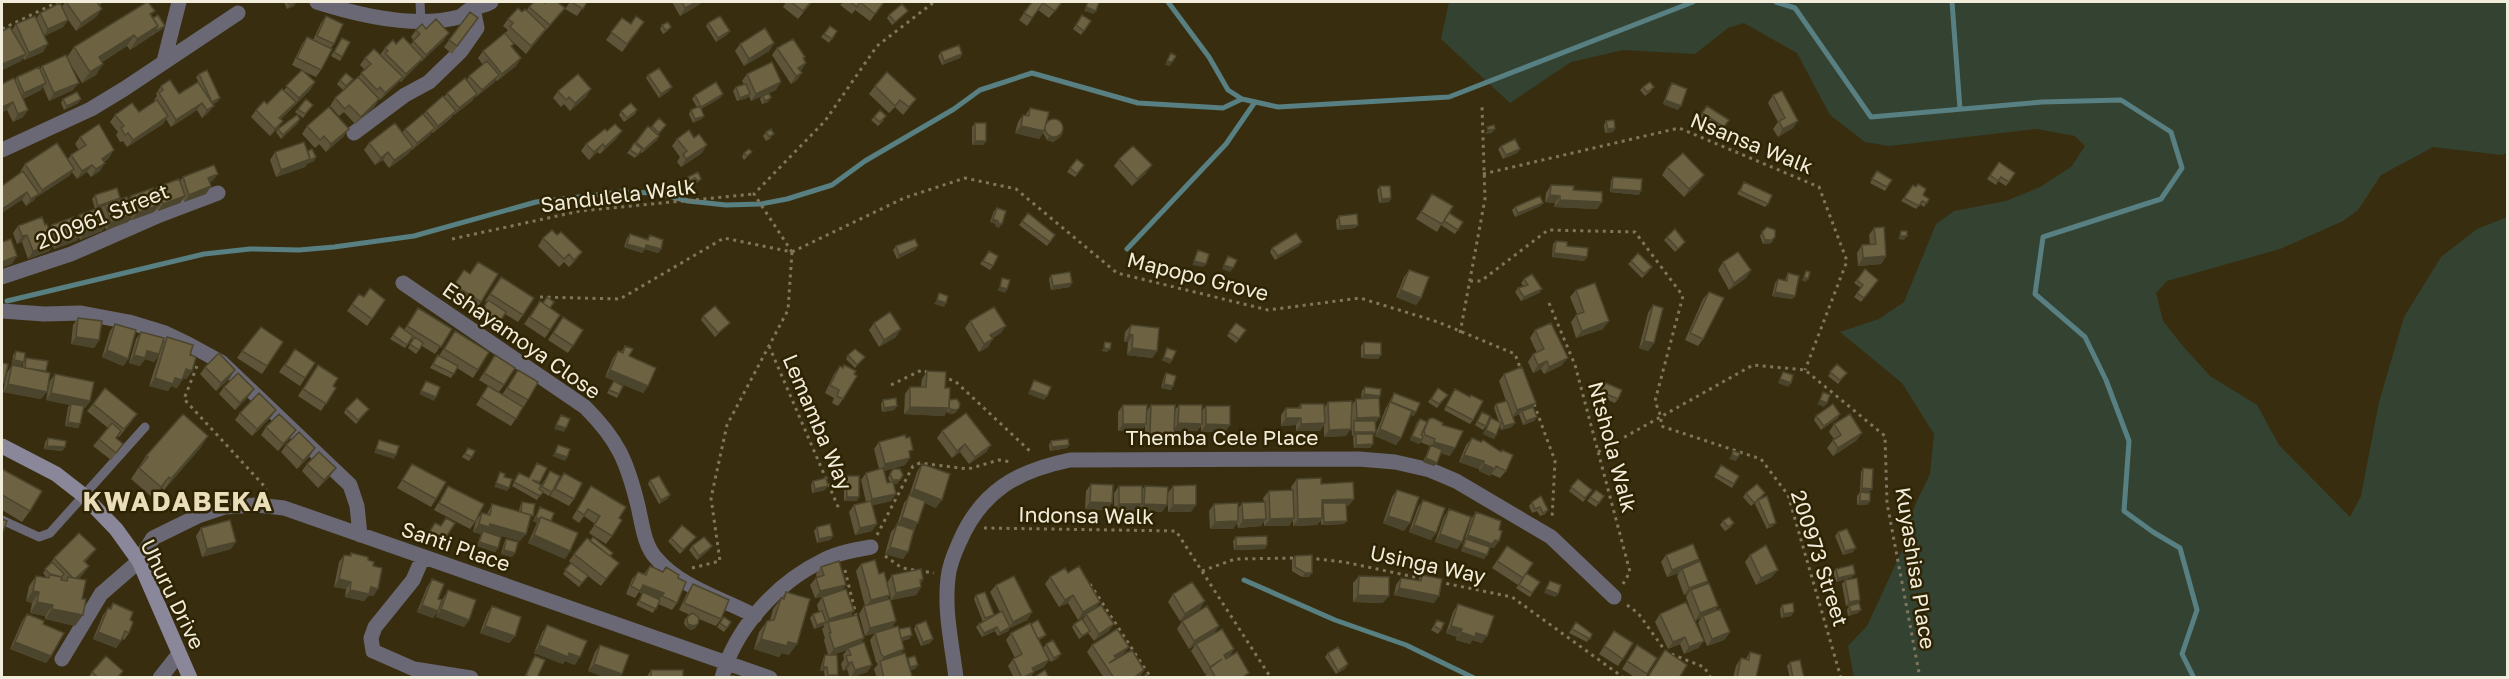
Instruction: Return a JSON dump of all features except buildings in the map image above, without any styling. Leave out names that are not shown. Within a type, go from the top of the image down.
[{"type":"street","points":[[164,61],[179,2]]},
{"type":"street","points":[[317,2],[370,16],[421,21],[460,17],[474,5],[486,6],[491,2]]},
{"type":"street","points":[[354,133],[405,95],[429,82],[461,51],[477,28],[474,5]]},
{"type":"street","points":[[2,150],[91,109],[238,13]]},
{"type":"street","name":"200961 Street","points":[[2,277],[71,254],[160,215],[218,193]]},
{"type":"street","name":"Eshayamoya Close","points":[[403,284],[585,406],[607,428],[627,465],[646,539],[654,556],[671,573],[755,616]]},
{"type":"street","points":[[2,311],[44,314],[81,313],[129,322],[165,333],[221,362],[343,476],[350,485],[357,506],[360,535]]},
{"type":"street","name":"Uhuru Drive","points":[[2,446],[56,474],[83,495],[116,529],[139,561],[190,678]]},
{"type":"street","name":"Themba Cele Place","points":[[956,678],[947,608],[948,576],[965,528],[985,500],[1025,472],[1070,460],[1118,458],[1347,459],[1395,462],[1430,470],[1456,481],[1551,537],[1614,597]]},
{"type":"street","name":"Santi Place","points":[[62,659],[101,594],[139,561],[153,538],[198,516],[225,507],[257,505],[284,508],[423,556],[724,670],[770,678]]},
{"type":"street","points":[[724,670],[736,642],[755,616],[783,587],[805,571],[841,553],[871,547]]},
{"type":"street","points":[[423,556],[413,580],[375,627],[371,638],[373,651],[425,674],[471,678]]},
{"type":"street","points":[[160,678],[179,654]]},
{"type":"lane","points":[[420,2],[421,21]]},
{"type":"lane","points":[[2,520],[39,537],[50,533],[144,427]]},
{"type":"path","points":[[2,29],[58,2]]},
{"type":"path","points":[[671,573],[720,561],[711,498],[727,425],[788,310],[792,252],[754,194],[825,122],[877,46],[934,2]]},
{"type":"path","points":[[1460,333],[1485,199],[1482,106]]},
{"type":"path","name":"Nsansa Walk","points":[[1483,174],[1679,128],[1819,187],[1847,261],[1805,369]]},
{"type":"path","name":"Mapopo Grove","points":[[792,252],[904,198],[964,178],[1016,189],[1117,273],[1268,310],[1360,298],[1438,322],[1515,354],[1523,375]]},
{"type":"path","name":"Sandulela Walk","points":[[452,239],[580,211],[754,194]]},
{"type":"path","points":[[1470,281],[1481,281],[1548,230],[1635,232],[1683,296],[1655,401],[1661,417]]},
{"type":"path","points":[[540,297],[620,299],[724,238],[792,252]]},
{"type":"path","name":"Ntshola Walk","points":[[1549,303],[1575,364],[1630,572],[1614,597]]},
{"type":"path","name":"Lemamba Way","points":[[769,346],[839,509]]},
{"type":"path","points":[[202,351],[184,399],[284,508]]},
{"type":"path","points":[[1598,452],[1753,365],[1805,369]]},
{"type":"path","name":"Kuyashisa Place","points":[[1805,369],[1885,436],[1887,503],[1920,678]]},
{"type":"path","points":[[891,385],[922,370],[955,381],[1045,465]]},
{"type":"path","points":[[1531,397],[1555,461],[1551,537]]},
{"type":"path","name":"200973 Street","points":[[1661,417],[1661,426],[1761,459],[1788,495],[1841,678]]},
{"type":"path","points":[[948,576],[902,568],[871,547],[913,466],[920,463],[968,468],[999,460],[1014,463],[1025,472]]},
{"type":"path","name":"Indonsa Walk","points":[[965,528],[1176,531],[1271,678]]},
{"type":"path","points":[[841,553],[856,615]]},
{"type":"path","name":"Usinga Way","points":[[1202,571],[1235,559],[1309,558],[1344,562],[1512,597],[1624,678]]},
{"type":"path","points":[[1090,584],[1151,678]]},
{"type":"path","points":[[1614,597],[1638,613],[1666,652],[1704,667],[1711,678]]},
{"type":"green space","points":[[1449,2],[2507,2],[2507,153],[2502,155],[2433,147],[2381,175],[2358,210],[2343,221],[2280,249],[2167,281],[2156,293],[2163,321],[2182,345],[2210,376],[2257,405],[2279,445],[2350,517],[2361,496],[2379,402],[2404,317],[2441,257],[2477,229],[2507,217],[2507,677],[1854,677],[1848,646],[1867,626],[1905,544],[1908,520],[1930,474],[1934,434],[1902,383],[1840,332],[1879,319],[1904,302],[1936,224],[1954,211],[2006,201],[2040,187],[2071,167],[2085,146],[2075,136],[2037,129],[1889,146],[1865,142],[1830,115],[1797,53],[1744,23],[1728,28],[1695,54],[1623,50],[1571,62],[1510,103],[1441,39]]},
{"type":"waterway","points":[[1168,2],[1209,57],[1228,90],[1242,99],[1278,107],[1449,97],[1693,2]]},
{"type":"waterway","points":[[1776,2],[1795,8],[1871,117],[2042,102],[2121,100],[2171,132],[2182,168],[2161,199],[2043,237],[2035,294],[2085,337],[2106,380],[2129,441],[2124,511],[2180,548],[2197,610],[2182,654],[2194,678]]},
{"type":"waterway","points":[[1952,2],[1960,109]]},
{"type":"waterway","points":[[7,301],[204,254],[250,249],[299,250],[414,236],[536,202],[621,192],[657,193],[688,201],[726,205],[761,204],[787,199],[832,185],[865,161],[954,109],[980,90],[1032,73],[1138,103],[1223,108],[1242,99]]},
{"type":"waterway","points":[[1127,249],[1226,144],[1255,102]]},
{"type":"waterway","points":[[1244,580],[1335,620],[1406,645],[1474,678]]},
{"type":"district","name":"KWADABEKA","points":[[178,501]]}]
